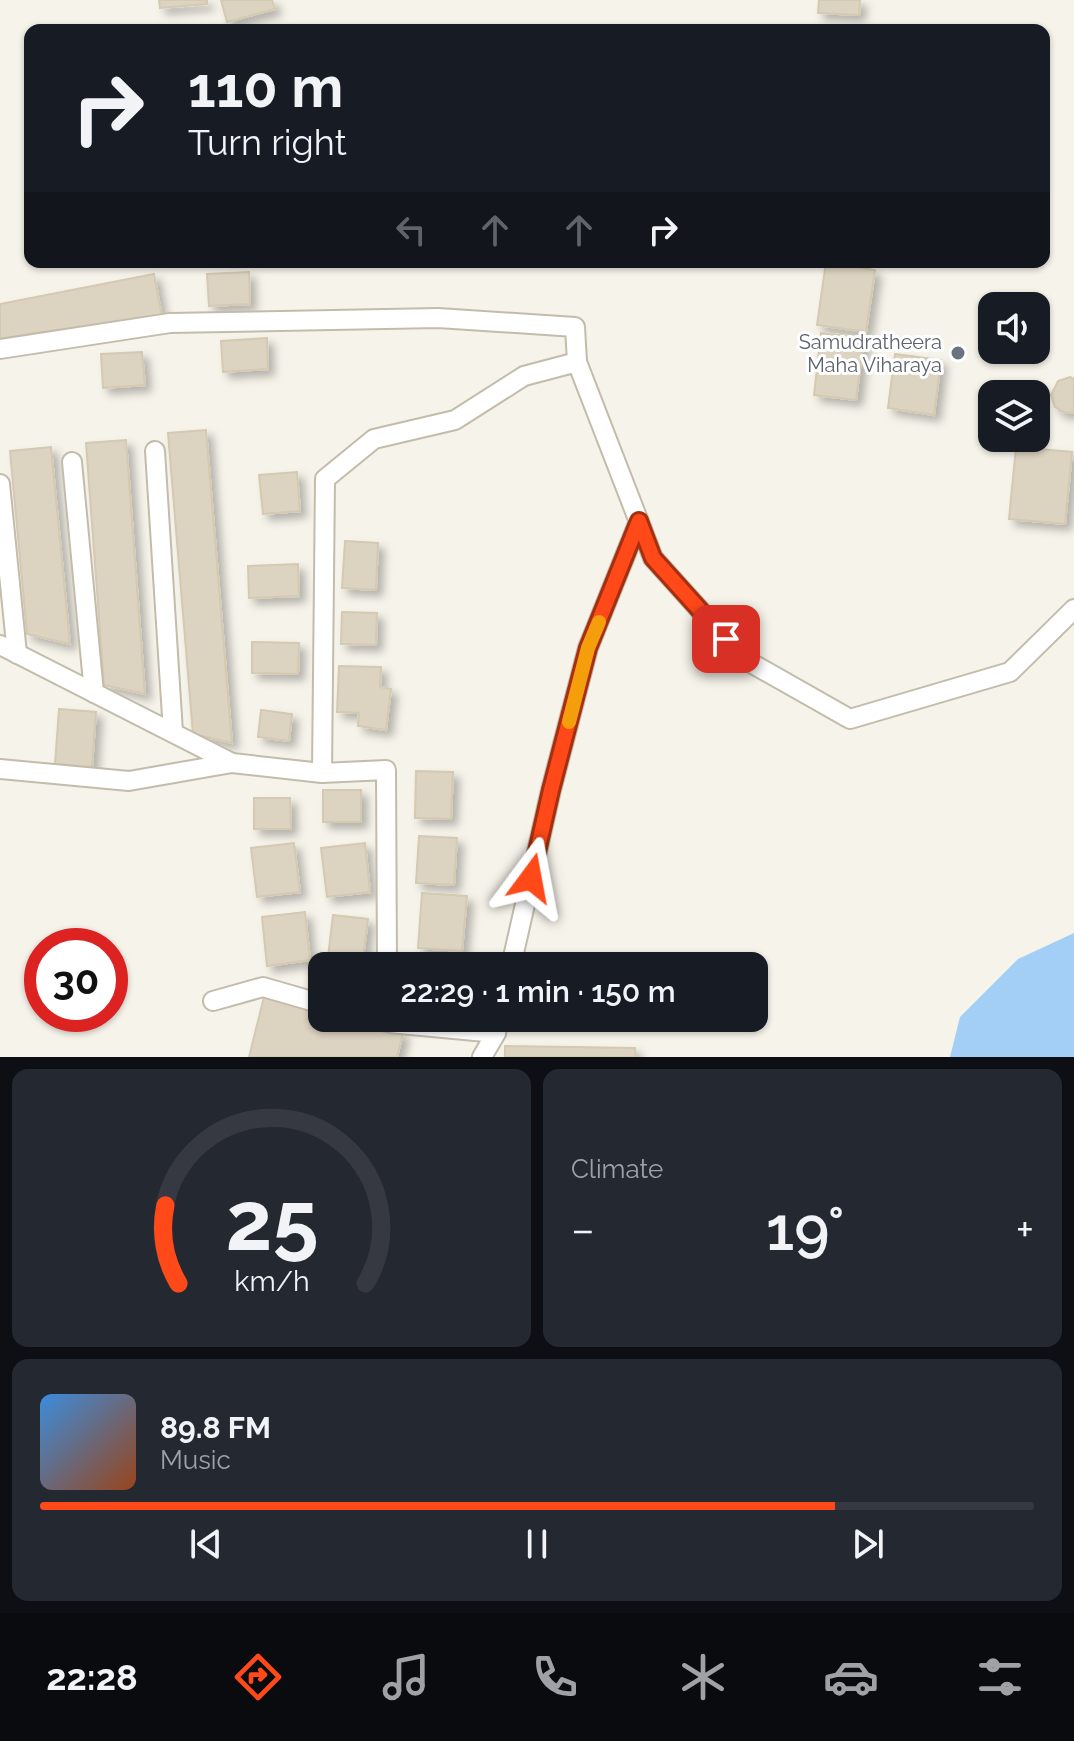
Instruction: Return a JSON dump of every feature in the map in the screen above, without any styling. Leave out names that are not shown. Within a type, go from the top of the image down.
[{"type":"street","points":[[0,349],[170,323],[438,318],[575,327],[577,362],[653,558],[744,659],[850,719],[1010,672],[1074,609]]},
{"type":"street","points":[[322,773],[325,479],[374,439],[455,420],[524,376],[577,362]]},
{"type":"street","points":[[155,451],[173,732]]},
{"type":"street","points":[[72,462],[94,693]]},
{"type":"street","points":[[0,484],[8,650],[232,763]]},
{"type":"street","points":[[514,952],[551,790],[588,648],[639,521]]},
{"type":"street","points":[[0,769],[129,781],[232,763],[322,773],[386,770],[387,952]]},
{"type":"street","points":[[213,1001],[263,987],[308,1000]]},
{"type":"street","points":[[482,1057],[494,1032]]},
{"type":"water","points":[[1074,933],[1074,1057],[950,1057],[960,1017],[1018,959]]},
{"type":"building","points":[[159,0],[207,0],[207,4],[160,8]]},
{"type":"building","points":[[221,0],[272,0],[275,9],[227,22]]},
{"type":"building","points":[[819,0],[860,0],[859,15],[818,13]]},
{"type":"building","points":[[825,268],[875,270],[866,332],[817,325]]},
{"type":"building","points":[[249,272],[250,304],[209,306],[207,274]]},
{"type":"building","points":[[154,274],[162,317],[0,343],[0,304]]},
{"type":"building","points":[[821,333],[864,338],[856,400],[814,395]]},
{"type":"building","points":[[267,338],[268,369],[223,372],[221,341]]},
{"type":"building","points":[[142,352],[145,385],[103,388],[101,354]]},
{"type":"building","points":[[895,354],[941,360],[934,415],[888,408]]},
{"type":"building","points":[[1070,377],[1074,379],[1074,412],[1065,413],[1055,407],[1051,395],[1058,381]]},
{"type":"building","points":[[206,430],[232,743],[193,734],[168,433]]},
{"type":"building","points":[[126,440],[145,694],[104,685],[86,443]]},
{"type":"building","points":[[51,447],[70,644],[27,634],[10,451]]},
{"type":"building","points":[[1016,452],[1072,452],[1065,524],[1009,519]]},
{"type":"building","points":[[297,472],[300,511],[263,514],[259,475]]},
{"type":"building","points":[[345,541],[378,543],[376,590],[342,588]]},
{"type":"building","points":[[298,564],[299,596],[249,598],[248,566]]},
{"type":"building","points":[[342,612],[377,613],[376,645],[341,644]]},
{"type":"building","points":[[252,642],[299,643],[298,674],[252,673]]},
{"type":"building","points":[[339,666],[381,667],[380,687],[391,689],[386,730],[358,726],[359,713],[337,712]]},
{"type":"building","points":[[59,709],[96,712],[92,767],[55,764]]},
{"type":"building","points":[[261,710],[292,714],[289,741],[258,737]]},
{"type":"building","points":[[416,771],[453,772],[451,819],[415,818]]},
{"type":"building","points":[[323,790],[361,790],[361,822],[323,822]]},
{"type":"building","points":[[254,798],[290,798],[291,829],[254,829]]},
{"type":"building","points":[[419,836],[457,838],[454,885],[416,883]]},
{"type":"building","points":[[294,843],[300,892],[257,897],[251,848]]},
{"type":"building","points":[[365,843],[370,892],[327,897],[321,848]]},
{"type":"building","points":[[422,893],[467,896],[462,951],[418,948]]},
{"type":"building","points":[[305,912],[308,960],[267,966],[262,917]]},
{"type":"building","points":[[333,915],[368,919],[364,952],[329,952]]},
{"type":"building","points":[[264,997],[308,1008],[308,1032],[403,1033],[397,1057],[249,1057]]},
{"type":"building","points":[[505,1046],[635,1048],[635,1057],[505,1057]]},
{"type":"slow traffic","points":[[569,722],[588,648],[599,622]]},
{"type":"place","name":"Samudratheera Maha Viharaya","points":[[958,353]]},
{"type":"route","points":[[531,878],[588,648],[639,521],[653,558],[726,639]]}]
